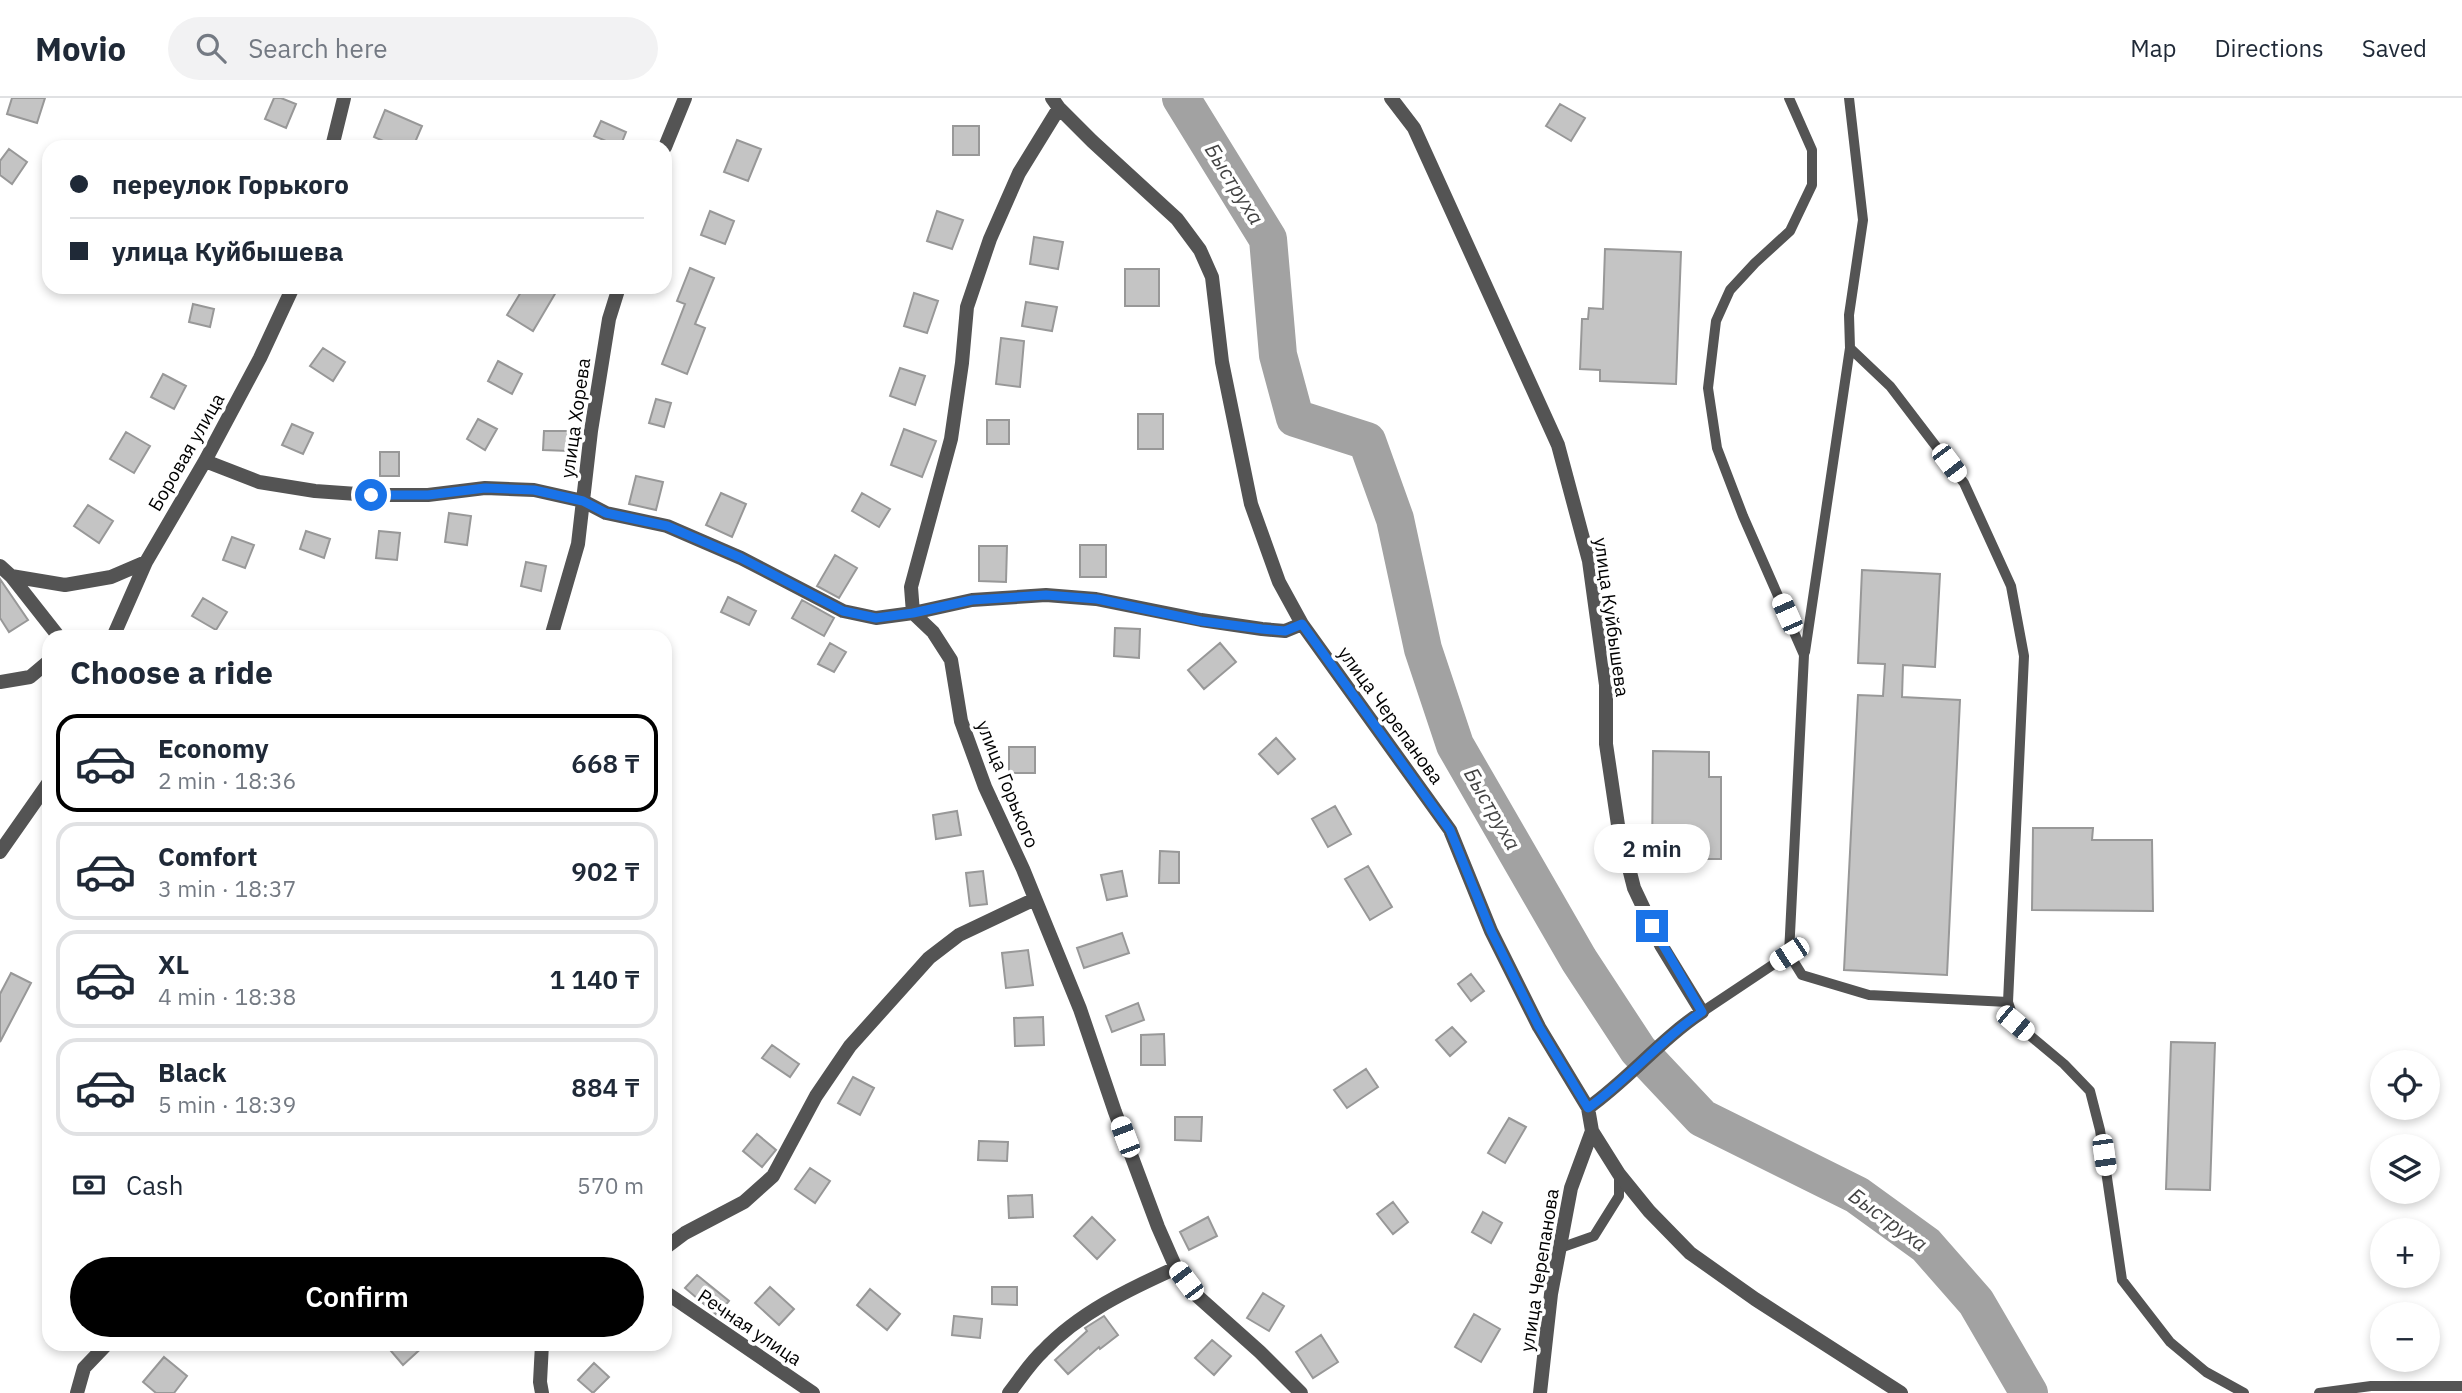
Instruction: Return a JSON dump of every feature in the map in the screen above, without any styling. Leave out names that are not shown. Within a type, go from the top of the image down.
[{"type":"street","points":[[334,140],[344,98]]},
{"type":"street","points":[[668,140],[685,98]]},
{"type":"street","name":"улица Куйбышева","points":[[1391,98],[1414,128],[1558,444],[1589,561],[1606,685],[1606,744],[1618,824],[1634,888],[1661,945],[1702,1012]]},
{"type":"street","points":[[913,613],[911,587],[951,439],[967,307],[990,239],[1019,173],[1056,103]]},
{"type":"street","name":"улица Черепанова","points":[[1056,103],[1177,219],[1200,250],[1212,277],[1222,362],[1251,504],[1279,582],[1302,624],[1450,830],[1491,931],[1539,1027],[1588,1108],[1592,1131],[1571,1188],[1551,1294],[1540,1393]]},
{"type":"street","name":"Боровая улица","points":[[116,630],[146,562],[205,461],[260,358],[290,294]]},
{"type":"street","name":"улица Хорева","points":[[553,630],[578,544],[591,431],[610,319],[617,294]]},
{"type":"street","points":[[205,461],[259,482],[315,491],[428,495],[485,488],[534,490],[583,501],[606,513],[667,526],[741,558],[843,611],[876,618],[972,600],[1046,595],[1097,599],[1201,621],[1262,629],[1285,631],[1302,624]]},
{"type":"street","points":[[6,571],[65,585],[111,577],[146,562]]},
{"type":"street","points":[[6,571],[54,630]]},
{"type":"street","name":"улица Горького","points":[[913,613],[933,632],[951,660],[961,721],[985,787],[1080,1009],[1120,1125],[1176,1268],[1195,1294],[1301,1393]]},
{"type":"street","points":[[0,682],[30,677],[42,667]]},
{"type":"street","points":[[0,852],[42,792]]},
{"type":"street","points":[[672,1243],[744,1202],[773,1176],[816,1096],[850,1046],[929,958],[959,935],[1035,899]]},
{"type":"street","points":[[1588,1108],[1613,1090],[1682,1025],[1702,1012]]},
{"type":"street","points":[[1592,1131],[1619,1174],[1649,1211],[1690,1253],[1755,1299],[1901,1393]]},
{"type":"street","points":[[1009,1393],[1043,1350],[1082,1319],[1133,1287],[1176,1268]]},
{"type":"street","name":"Речная улица","points":[[672,1297],[813,1393]]},
{"type":"street","points":[[79,1392],[84,1368],[100,1351]]},
{"type":"street","points":[[542,1351],[542,1393]]},
{"type":"lane","points":[[1789,98],[1812,150],[1812,185],[1790,231],[1730,290],[1716,321],[1708,388],[1717,448],[1743,516],[1804,655]]},
{"type":"lane","points":[[1849,98],[1863,220],[1849,315],[1850,348],[1804,655],[1789,954],[1802,975],[1869,995],[2008,1002]]},
{"type":"lane","points":[[1850,348],[1890,386],[1964,483],[2011,586],[2024,656],[2008,1002],[2015,1023],[2064,1064],[2091,1091],[2100,1130],[2122,1280],[2171,1342],[2206,1372],[2244,1393]]},
{"type":"lane","points":[[1702,1012],[1789,954]]},
{"type":"lane","points":[[1560,1248],[1594,1236],[1619,1196],[1619,1174]]},
{"type":"lane","points":[[2319,1393],[2371,1386],[2462,1386]]},
{"type":"building","points":[[12,98],[45,98],[37,123],[7,114]]},
{"type":"building","points":[[274,98],[296,104],[286,128],[265,119]]},
{"type":"building","points":[[1560,104],[1585,118],[1571,141],[1546,126]]},
{"type":"building","points":[[385,110],[422,126],[416,140],[381,140],[374,137]]},
{"type":"building","points":[[601,121],[626,132],[623,140],[603,140],[594,136]]},
{"type":"building","points":[[953,126],[979,126],[979,155],[953,155]]},
{"type":"building","points":[[737,140],[761,149],[748,181],[724,172]]},
{"type":"building","points":[[9,149],[27,162],[12,184],[0,175],[0,161]]},
{"type":"building","points":[[710,211],[734,221],[725,244],[701,235]]},
{"type":"building","points":[[937,211],[963,220],[952,249],[927,241]]},
{"type":"building","points":[[1034,237],[1063,242],[1058,269],[1030,264]]},
{"type":"building","points":[[1605,249],[1681,252],[1676,384],[1600,381],[1600,370],[1580,369],[1582,319],[1588,319],[1589,308],[1603,309]]},
{"type":"building","points":[[690,268],[714,278],[695,324],[705,328],[687,374],[662,364],[685,304],[677,301]]},
{"type":"building","points":[[1125,269],[1159,269],[1159,306],[1125,306]]},
{"type":"building","points":[[914,293],[938,301],[927,333],[904,326]]},
{"type":"building","points":[[520,294],[555,294],[533,331],[507,315]]},
{"type":"building","points":[[1026,302],[1057,307],[1052,331],[1022,326]]},
{"type":"building","points":[[193,304],[214,309],[210,327],[189,322]]},
{"type":"building","points":[[1001,338],[1024,341],[1020,387],[996,384]]},
{"type":"building","points":[[323,348],[345,362],[333,381],[310,366]]},
{"type":"building","points":[[498,361],[522,374],[512,394],[488,381]]},
{"type":"building","points":[[900,368],[925,376],[915,405],[890,396]]},
{"type":"building","points":[[163,374],[186,386],[174,409],[151,397]]},
{"type":"building","points":[[656,399],[671,403],[664,427],[649,423]]},
{"type":"building","points":[[1138,414],[1163,414],[1163,449],[1138,449]]},
{"type":"building","points":[[478,419],[497,429],[485,450],[467,439]]},
{"type":"building","points":[[987,420],[1009,420],[1009,444],[987,444]]},
{"type":"building","points":[[292,424],[313,433],[303,454],[282,445]]},
{"type":"building","points":[[904,429],[936,441],[922,477],[891,465]]},
{"type":"building","points":[[544,431],[569,431],[569,451],[543,450]]},
{"type":"building","points":[[126,432],[150,446],[134,473],[110,459]]},
{"type":"building","points":[[380,452],[399,452],[399,476],[380,476]]},
{"type":"building","points":[[636,476],[663,482],[656,510],[629,504]]},
{"type":"building","points":[[721,493],[746,504],[732,537],[706,525]]},
{"type":"building","points":[[862,493],[890,509],[879,527],[852,511]]},
{"type":"building","points":[[88,505],[113,521],[99,543],[74,526]]},
{"type":"building","points":[[449,513],[471,516],[467,545],[445,542]]},
{"type":"building","points":[[306,531],[330,539],[324,558],[300,549]]},
{"type":"building","points":[[379,531],[400,533],[397,560],[376,558]]},
{"type":"building","points":[[232,537],[254,545],[245,568],[223,560]]},
{"type":"building","points":[[1080,545],[1106,545],[1106,577],[1080,577]]},
{"type":"building","points":[[979,546],[1007,546],[1006,582],[979,581]]},
{"type":"building","points":[[835,555],[857,568],[839,598],[817,586]]},
{"type":"building","points":[[526,562],[546,566],[541,591],[521,586]]},
{"type":"building","points":[[1862,570],[1940,574],[1935,667],[1903,665],[1902,697],[1960,700],[1947,975],[1844,970],[1858,695],[1883,696],[1885,664],[1858,663]]},
{"type":"building","points":[[0,579],[28,620],[9,632],[0,618]]},
{"type":"building","points":[[728,597],[756,611],[749,625],[721,612]]},
{"type":"building","points":[[203,598],[227,612],[216,630],[192,616]]},
{"type":"building","points":[[802,600],[834,618],[824,636],[792,618]]},
{"type":"building","points":[[1115,628],[1140,629],[1139,658],[1114,656]]},
{"type":"building","points":[[830,643],[846,652],[834,672],[818,664]]},
{"type":"building","points":[[1220,643],[1236,662],[1204,689],[1188,670]]},
{"type":"building","points":[[1276,738],[1295,759],[1278,774],[1259,754]]},
{"type":"building","points":[[1009,747],[1035,747],[1035,773],[1009,773]]},
{"type":"building","points":[[1653,751],[1709,752],[1709,777],[1721,777],[1721,859],[1652,859]]},
{"type":"building","points":[[1335,806],[1351,834],[1328,847],[1312,819]]},
{"type":"building","points":[[957,811],[961,835],[936,839],[933,815]]},
{"type":"building","points":[[2033,828],[2093,828],[2092,840],[2152,840],[2153,911],[2032,910]]},
{"type":"building","points":[[1160,851],[1179,852],[1179,883],[1159,883]]},
{"type":"building","points":[[1368,866],[1392,907],[1370,920],[1345,879]]},
{"type":"building","points":[[983,871],[987,904],[970,906],[966,873]]},
{"type":"building","points":[[1122,871],[1127,896],[1107,900],[1101,875]]},
{"type":"building","points":[[1122,933],[1129,953],[1084,968],[1077,948]]},
{"type":"building","points":[[1028,950],[1033,985],[1006,988],[1002,953]]},
{"type":"building","points":[[11,973],[31,983],[0,1042],[0,994]]},
{"type":"building","points":[[1471,974],[1484,991],[1471,1001],[1458,984]]},
{"type":"building","points":[[1138,1003],[1144,1020],[1112,1032],[1106,1016]]},
{"type":"building","points":[[1043,1017],[1044,1045],[1015,1046],[1014,1018]]},
{"type":"building","points":[[1452,1027],[1466,1042],[1450,1056],[1436,1040]]},
{"type":"building","points":[[1164,1034],[1165,1065],[1141,1065],[1141,1035]]},
{"type":"building","points":[[2171,1042],[2215,1043],[2210,1190],[2166,1189]]},
{"type":"building","points":[[772,1045],[799,1064],[790,1077],[762,1058]]},
{"type":"building","points":[[1366,1069],[1378,1087],[1347,1108],[1334,1090]]},
{"type":"building","points":[[853,1077],[874,1088],[860,1115],[838,1103]]},
{"type":"building","points":[[1175,1117],[1202,1117],[1201,1141],[1175,1140]]},
{"type":"building","points":[[1509,1118],[1526,1127],[1505,1163],[1488,1153]]},
{"type":"building","points":[[757,1134],[776,1150],[762,1167],[743,1151]]},
{"type":"building","points":[[979,1141],[1008,1142],[1007,1161],[978,1160]]},
{"type":"building","points":[[810,1168],[830,1181],[815,1203],[795,1189]]},
{"type":"building","points":[[1032,1195],[1033,1217],[1009,1218],[1008,1196]]},
{"type":"building","points":[[1393,1202],[1408,1222],[1393,1234],[1377,1214]]},
{"type":"building","points":[[1483,1212],[1502,1223],[1491,1243],[1472,1232]]},
{"type":"building","points":[[1092,1217],[1115,1240],[1097,1259],[1074,1236]]},
{"type":"building","points":[[1208,1217],[1217,1236],[1189,1250],[1180,1232]]},
{"type":"building","points":[[697,1275],[729,1301],[717,1315],[685,1288]]},
{"type":"building","points":[[770,1287],[794,1309],[779,1325],[755,1303]]},
{"type":"building","points":[[992,1287],[1017,1287],[1017,1305],[992,1304]]},
{"type":"building","points":[[870,1289],[900,1314],[887,1330],[857,1305]]},
{"type":"building","points":[[1263,1293],[1284,1306],[1269,1331],[1247,1318]]},
{"type":"building","points":[[1474,1314],[1500,1329],[1481,1362],[1455,1347]]},
{"type":"building","points":[[954,1316],[982,1319],[980,1338],[952,1335]]},
{"type":"building","points":[[1104,1316],[1118,1335],[1100,1349],[1099,1347],[1068,1374],[1055,1360],[1087,1331],[1085,1328]]},
{"type":"building","points":[[1321,1335],[1338,1362],[1313,1378],[1296,1352]]},
{"type":"building","points":[[1212,1340],[1231,1356],[1214,1375],[1195,1358]]},
{"type":"building","points":[[391,1351],[418,1351],[403,1365]]},
{"type":"building","points":[[164,1357],[187,1376],[174,1393],[156,1393],[143,1382]]},
{"type":"building","points":[[594,1363],[609,1377],[593,1393],[578,1380]]},
{"type":"waterway","name":"Быструха","points":[[1181,98],[1268,239],[1278,355],[1295,418],[1367,441],[1395,519],[1423,649],[1455,745],[1579,960],[1638,1050],[1702,1118],[1857,1195],[1926,1245],[1976,1302],[2029,1393]]},
{"type":"route","points":[[371,495],[428,495],[485,488],[534,490],[583,501],[606,513],[667,526],[741,558],[843,611],[876,618],[972,600],[1046,595],[1097,599],[1201,621],[1262,629],[1285,631],[1302,624],[1450,830],[1491,931],[1539,1027],[1588,1108],[1613,1090],[1682,1025],[1702,1012],[1652,926]]}]
